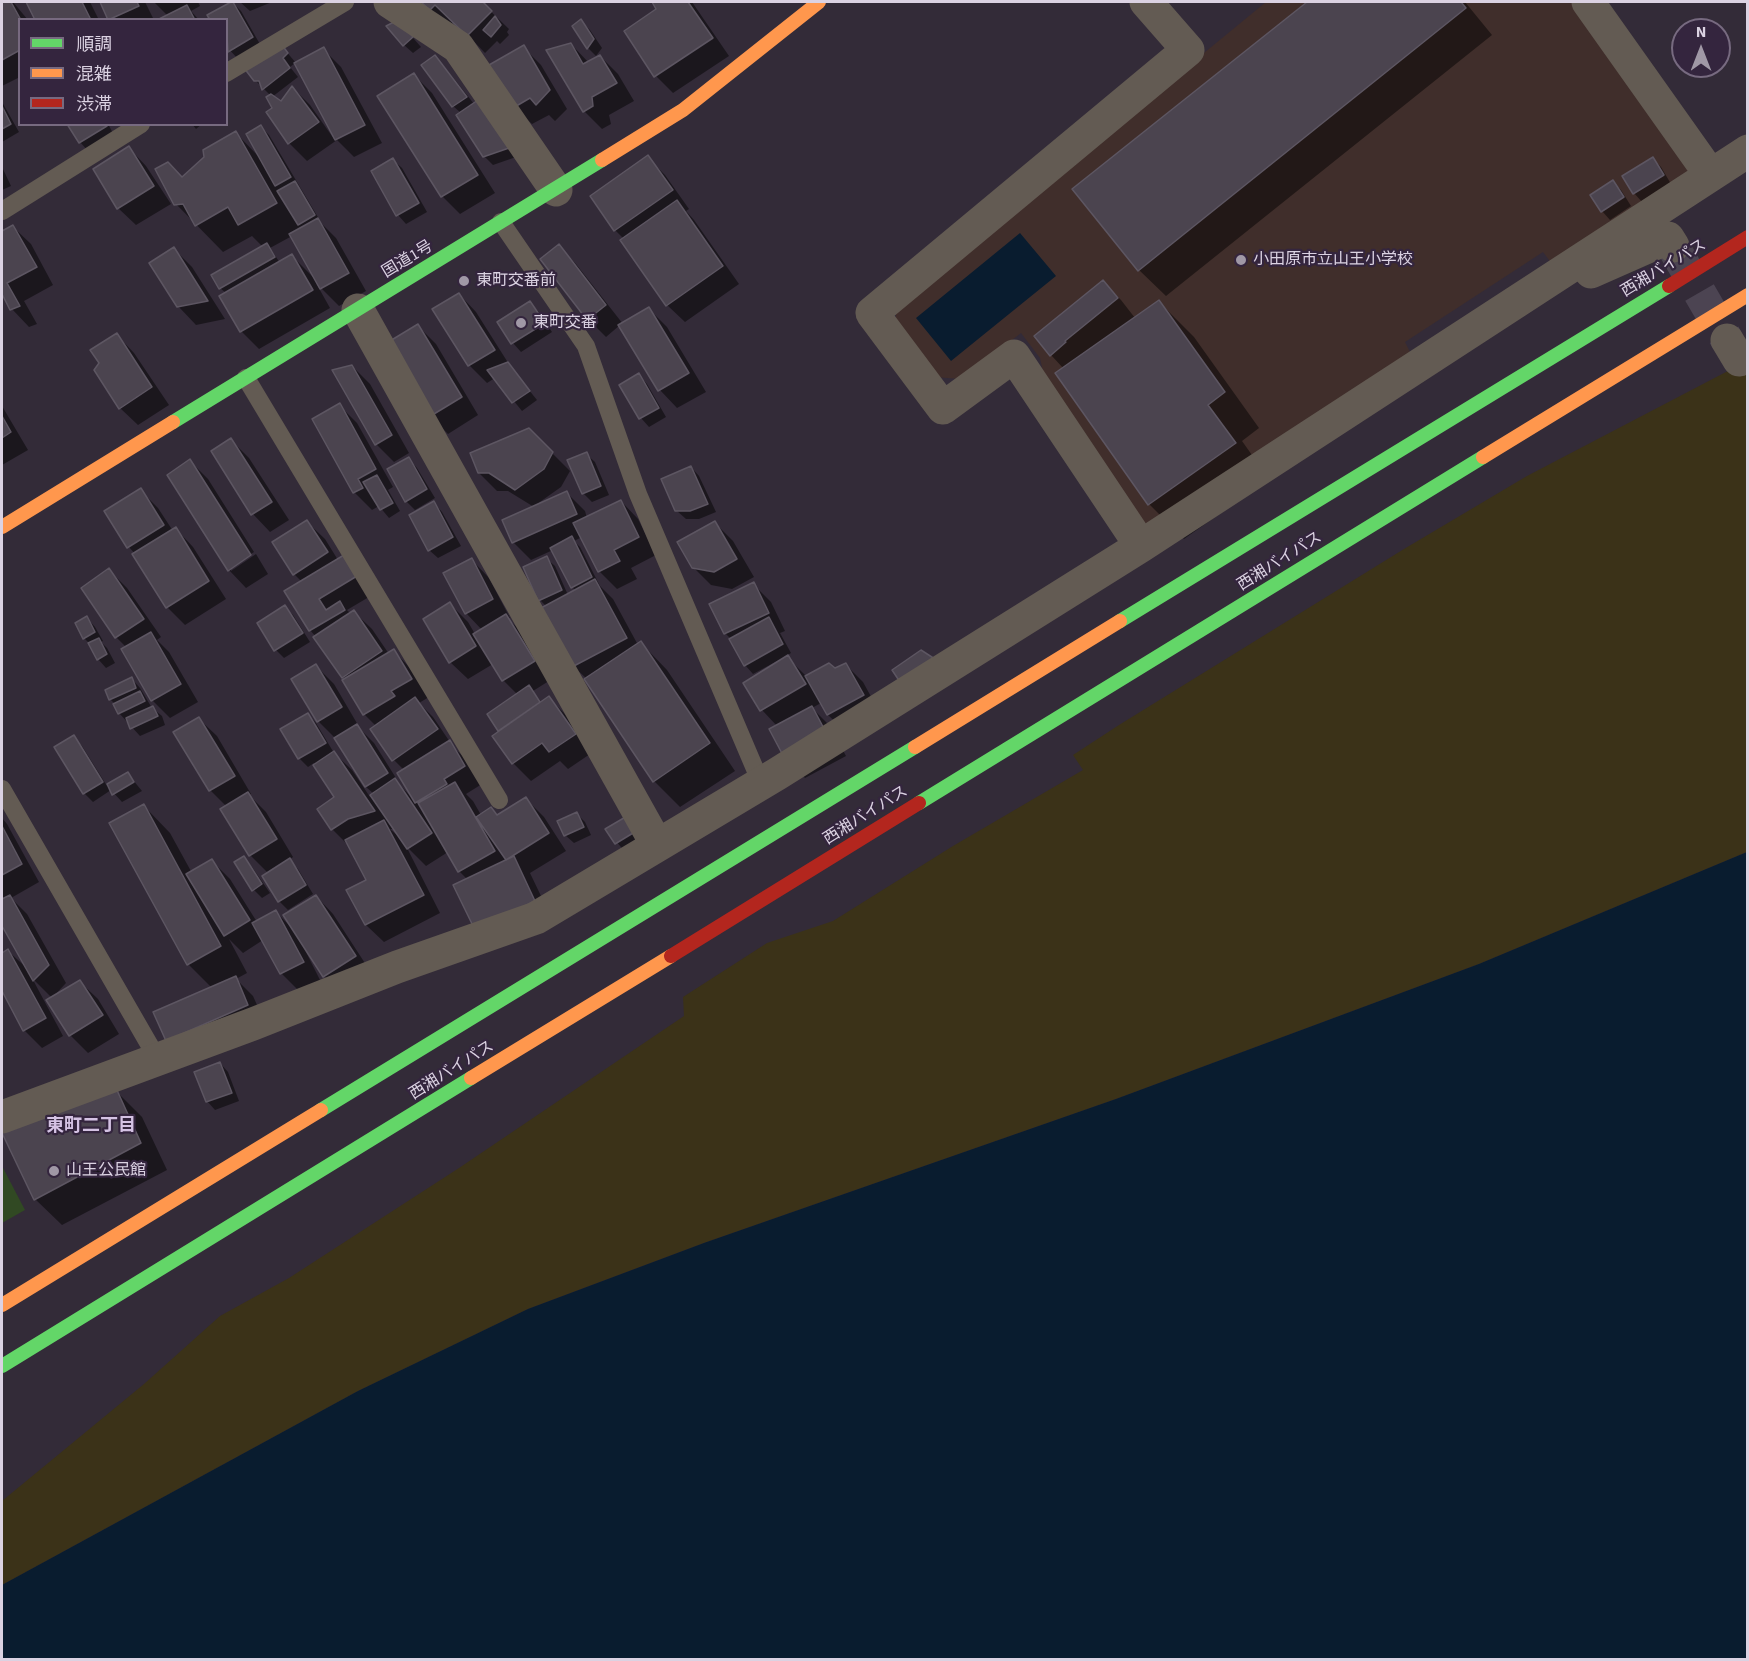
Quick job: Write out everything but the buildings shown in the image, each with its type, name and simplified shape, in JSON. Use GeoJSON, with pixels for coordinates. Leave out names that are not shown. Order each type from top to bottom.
{"type":"FeatureCollection","features":[{"type":"Feature","properties":{"kind":"highway","name":"国道1号"},"geometry":{"type":"LineString","coordinates":[[2,527],[556,190],[683,110],[819,2]]}},
{"type":"Feature","properties":{"kind":"highway","name":"西湘バイパス"},"geometry":{"type":"LineString","coordinates":[[2,1305],[1748,237]]}},
{"type":"Feature","properties":{"kind":"highway","name":"西湘バイパス"},"geometry":{"type":"LineString","coordinates":[[2,1366],[1748,295]]}},
{"type":"Feature","properties":{"kind":"street"},"geometry":{"type":"LineString","coordinates":[[390,2],[458,47],[556,190]]}},
{"type":"Feature","properties":{"kind":"street"},"geometry":{"type":"LineString","coordinates":[[1142,546],[1014,356],[943,408],[872,313],[1188,50],[1146,2]]}},
{"type":"Feature","properties":{"kind":"street"},"geometry":{"type":"LineString","coordinates":[[1588,2],[1706,184]]}},
{"type":"Feature","properties":{"kind":"street"},"geometry":{"type":"LineString","coordinates":[[2,1117],[253,1024],[397,967],[536,918],[761,783],[1142,546],[1571,266],[1706,184],[1748,151]]}},
{"type":"Feature","properties":{"kind":"street"},"geometry":{"type":"LineString","coordinates":[[1571,266],[1580,276],[1668,238],[1673,246]]}},
{"type":"Feature","properties":{"kind":"street"},"geometry":{"type":"LineString","coordinates":[[358,310],[657,845]]}},
{"type":"Feature","properties":{"kind":"lane"},"geometry":{"type":"LineString","coordinates":[[228,72],[345,2]]}},
{"type":"Feature","properties":{"kind":"lane"},"geometry":{"type":"LineString","coordinates":[[2,211],[138,126]]}},
{"type":"Feature","properties":{"kind":"lane"},"geometry":{"type":"LineString","coordinates":[[501,222],[586,346],[638,494],[761,783]]}},
{"type":"Feature","properties":{"kind":"lane"},"geometry":{"type":"LineString","coordinates":[[246,378],[499,800]]}},
{"type":"Feature","properties":{"kind":"lane"},"geometry":{"type":"LineString","coordinates":[[2,789],[157,1058]]}},
{"type":"Feature","properties":{"kind":"shaded area","name":"小田原市立山王小学校"},"geometry":{"type":"Polygon","coordinates":[[[1266,2],[1576,2],[1700,175],[1555,268],[1543,252],[1405,342],[1414,360],[1161,526],[1139,522],[1047,390],[1040,358],[1021,333],[962,379],[933,377],[895,326],[897,305],[1266,2]]]}},
{"type":"Feature","properties":{"kind":"green space"},"geometry":{"type":"Polygon","coordinates":[[[2,1166],[25,1210],[2,1223],[2,1166]]]}},
{"type":"Feature","properties":{"kind":"sand"},"geometry":{"type":"Polygon","coordinates":[[[1747,361],[1747,852],[1479,964],[1116,1099],[704,1243],[528,1309],[358,1391],[2,1585],[2,1501],[144,1384],[220,1316],[289,1278],[459,1168],[684,1016],[683,997],[767,943],[833,921],[953,846],[1083,770],[1073,755],[1404,549],[1527,476],[1747,361]]]}},
{"type":"Feature","properties":{"kind":"water"},"geometry":{"type":"Polygon","coordinates":[[[1020,233],[1056,276],[951,361],[916,318],[1020,233]]]}},
{"type":"Feature","properties":{"kind":"water"},"geometry":{"type":"Polygon","coordinates":[[[1747,852],[1747,1659],[2,1659],[2,1585],[358,1391],[528,1309],[704,1243],[1116,1099],[1479,964],[1747,852]]]}},
{"type":"Feature","properties":{"kind":"tunnel"},"geometry":{"type":"LineString","coordinates":[[1675,250],[1727,340]]}},
{"type":"Feature","properties":{"kind":"traffic: fast"},"geometry":{"type":"LineString","coordinates":[[173,422],[602,160]]}},
{"type":"Feature","properties":{"kind":"traffic: fast"},"geometry":{"type":"LineString","coordinates":[[1120,621],[1669,286]]}},
{"type":"Feature","properties":{"kind":"traffic: fast"},"geometry":{"type":"LineString","coordinates":[[919,803],[1483,457]]}},
{"type":"Feature","properties":{"kind":"traffic: fast"},"geometry":{"type":"LineString","coordinates":[[321,1110],[915,747]]}},
{"type":"Feature","properties":{"kind":"traffic: fast"},"geometry":{"type":"LineString","coordinates":[[2,1366],[471,1078]]}},
{"type":"Feature","properties":{"kind":"traffic: slow"},"geometry":{"type":"LineString","coordinates":[[602,160],[683,110],[819,2]]}},
{"type":"Feature","properties":{"kind":"traffic: slow"},"geometry":{"type":"LineString","coordinates":[[1483,457],[1748,295]]}},
{"type":"Feature","properties":{"kind":"traffic: slow"},"geometry":{"type":"LineString","coordinates":[[2,527],[173,422]]}},
{"type":"Feature","properties":{"kind":"traffic: slow"},"geometry":{"type":"LineString","coordinates":[[915,747],[1120,621]]}},
{"type":"Feature","properties":{"kind":"traffic: slow"},"geometry":{"type":"LineString","coordinates":[[471,1078],[671,956]]}},
{"type":"Feature","properties":{"kind":"traffic: slow"},"geometry":{"type":"LineString","coordinates":[[2,1305],[321,1110]]}},
{"type":"Feature","properties":{"kind":"traffic: jam"},"geometry":{"type":"LineString","coordinates":[[1669,286],[1748,237]]}},
{"type":"Feature","properties":{"kind":"traffic: jam"},"geometry":{"type":"LineString","coordinates":[[671,956],[919,803]]}},
{"type":"Feature","properties":{"kind":"place","name":"小田原市立山王小学校"},"geometry":{"type":"Point","coordinates":[1241,260]}},
{"type":"Feature","properties":{"kind":"place","name":"東町交番前"},"geometry":{"type":"Point","coordinates":[464,281]}},
{"type":"Feature","properties":{"kind":"place","name":"東町交番"},"geometry":{"type":"Point","coordinates":[521,323]}},
{"type":"Feature","properties":{"kind":"place","name":"山王公民館"},"geometry":{"type":"Point","coordinates":[54,1171]}},
{"type":"Feature","properties":{"kind":"district","name":"東町二丁目"},"geometry":{"type":"Point","coordinates":[91,1127]}}]}
